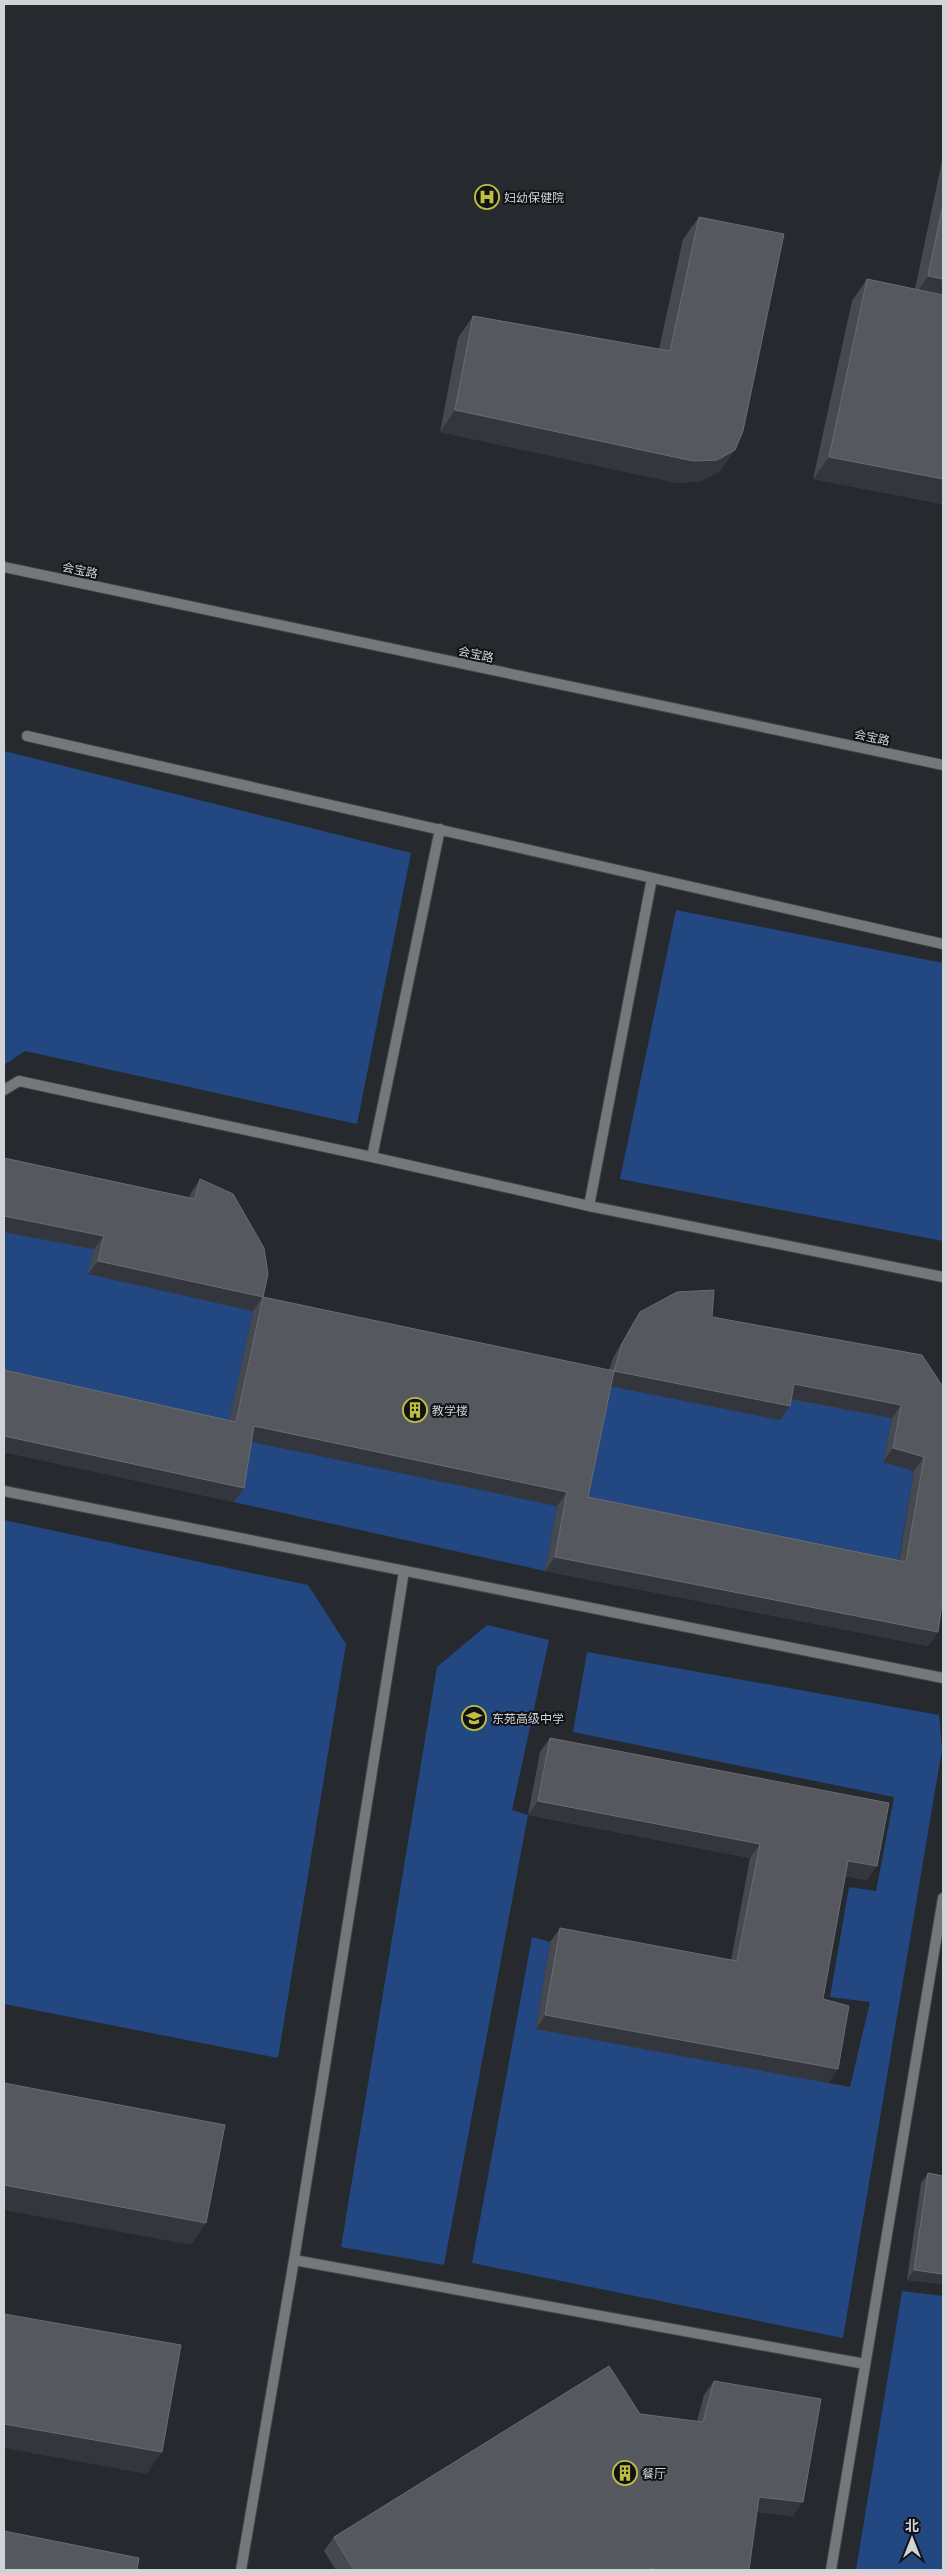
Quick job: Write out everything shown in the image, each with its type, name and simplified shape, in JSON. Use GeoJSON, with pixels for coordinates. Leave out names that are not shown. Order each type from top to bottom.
{"type":"FeatureCollection","features":[{"type":"Feature","properties":{"kind":"street","name":"会宝路"},"geometry":{"type":"LineString","coordinates":[[4,567],[943,765]]}},
{"type":"Feature","properties":{"kind":"street"},"geometry":{"type":"LineString","coordinates":[[27,736],[943,944]]}},
{"type":"Feature","properties":{"kind":"street"},"geometry":{"type":"LineString","coordinates":[[372,1157],[440,829]]}},
{"type":"Feature","properties":{"kind":"street"},"geometry":{"type":"LineString","coordinates":[[589,1206],[652,878]]}},
{"type":"Feature","properties":{"kind":"street"},"geometry":{"type":"LineString","coordinates":[[4,1090],[19,1081],[589,1206],[943,1277]]}},
{"type":"Feature","properties":{"kind":"street"},"geometry":{"type":"LineString","coordinates":[[4,1491],[943,1678]]}},
{"type":"Feature","properties":{"kind":"street"},"geometry":{"type":"LineString","coordinates":[[241,2570],[294,2260],[404,1571]]}},
{"type":"Feature","properties":{"kind":"street"},"geometry":{"type":"LineString","coordinates":[[831,2570],[943,1898]]}},
{"type":"Feature","properties":{"kind":"street"},"geometry":{"type":"LineString","coordinates":[[294,2260],[865,2364]]}},
{"type":"Feature","properties":{"kind":"shaded area"},"geometry":{"type":"Polygon","coordinates":[[[4,751],[411,853],[357,1124],[25,1051],[4,1065],[4,751]]]}},
{"type":"Feature","properties":{"kind":"shaded area"},"geometry":{"type":"Polygon","coordinates":[[[676,910],[943,963],[943,1241],[620,1179],[676,910]]]}},
{"type":"Feature","properties":{"kind":"shaded area"},"geometry":{"type":"Polygon","coordinates":[[[4,1232],[94,1249],[89,1274],[253,1311],[226,1436],[4,1386],[4,1232]]]}},
{"type":"Feature","properties":{"kind":"shaded area"},"geometry":{"type":"Polygon","coordinates":[[[605,1385],[780,1420],[784,1398],[892,1418],[883,1462],[914,1471],[896,1575],[578,1510],[605,1385]]]}},
{"type":"Feature","properties":{"kind":"shaded area"},"geometry":{"type":"Polygon","coordinates":[[[245,1440],[557,1506],[545,1571],[234,1502],[245,1440]]]}},
{"type":"Feature","properties":{"kind":"shaded area"},"geometry":{"type":"Polygon","coordinates":[[[4,1520],[308,1585],[346,1644],[278,2058],[4,2004],[4,1520]]]}},
{"type":"Feature","properties":{"kind":"shaded area"},"geometry":{"type":"Polygon","coordinates":[[[487,1625],[549,1640],[512,1810],[528,1815],[444,2265],[341,2247],[437,1667],[487,1625]]]}},
{"type":"Feature","properties":{"kind":"shaded area"},"geometry":{"type":"Polygon","coordinates":[[[587,1652],[939,1715],[942,1749],[843,2338],[472,2263],[532,1937],[550,1942],[536,2029],[850,2087],[870,2002],[830,1997],[849,1887],[876,1891],[894,1797],[573,1732],[587,1652]]]}},
{"type":"Feature","properties":{"kind":"shaded area"},"geometry":{"type":"Polygon","coordinates":[[[902,2291],[943,2296],[943,2570],[856,2570],[902,2291]]]}},
{"type":"Feature","properties":{"kind":"building"},"geometry":{"type":"Polygon","coordinates":[[[943,205],[943,279],[928,276],[943,205]]]}},
{"type":"Feature","properties":{"kind":"building"},"geometry":{"type":"Polygon","coordinates":[[[699,217],[784,234],[743,431],[735,450],[717,460],[693,461],[455,410],[473,316],[670,351],[699,217]]]}},
{"type":"Feature","properties":{"kind":"building"},"geometry":{"type":"Polygon","coordinates":[[[867,279],[943,295],[943,479],[829,457],[867,279]]]}},
{"type":"Feature","properties":{"kind":"building"},"geometry":{"type":"Polygon","coordinates":[[[4,1158],[195,1199],[200,1179],[233,1194],[264,1248],[268,1274],[263,1297],[98,1261],[104,1236],[4,1216],[4,1158]]]}},
{"type":"Feature","properties":{"kind":"building"},"geometry":{"type":"Polygon","coordinates":[[[714,1290],[712,1317],[922,1355],[943,1387],[943,1597],[938,1632],[555,1557],[567,1492],[254,1426],[244,1488],[4,1436],[4,1370],[236,1422],[263,1297],[614,1371],[622,1344],[640,1312],[677,1292],[714,1290]],[[614,1371],[588,1497],[906,1562],[924,1457],[893,1448],[901,1405],[794,1384],[790,1406],[614,1371]]]}},
{"type":"Feature","properties":{"kind":"building"},"geometry":{"type":"Polygon","coordinates":[[[550,1738],[889,1803],[877,1866],[848,1861],[823,1999],[849,2006],[838,2069],[545,2015],[560,1928],[737,1961],[760,1844],[538,1801],[550,1738]]]}},
{"type":"Feature","properties":{"kind":"building"},"geometry":{"type":"Polygon","coordinates":[[[4,2083],[225,2125],[206,2223],[4,2185],[4,2083]]]}},
{"type":"Feature","properties":{"kind":"building"},"geometry":{"type":"Polygon","coordinates":[[[928,2173],[943,2176],[943,2274],[914,2270],[928,2173]]]}},
{"type":"Feature","properties":{"kind":"building"},"geometry":{"type":"Polygon","coordinates":[[[4,2314],[181,2345],[162,2452],[4,2424],[4,2314]]]}},
{"type":"Feature","properties":{"kind":"building","name":"餐厅"},"geometry":{"type":"Polygon","coordinates":[[[609,2366],[640,2414],[703,2422],[714,2381],[821,2399],[803,2502],[759,2497],[749,2570],[661,2570],[648,2568],[645,2570],[354,2570],[334,2537],[609,2366]]]}},
{"type":"Feature","properties":{"kind":"building"},"geometry":{"type":"Polygon","coordinates":[[[4,2531],[139,2558],[137,2570],[4,2570],[4,2531]]]}},
{"type":"Feature","properties":{"kind":"place","name":"妇幼保健院"},"geometry":{"type":"Point","coordinates":[487,197]}},
{"type":"Feature","properties":{"kind":"place","name":"教学楼"},"geometry":{"type":"Point","coordinates":[415,1410]}},
{"type":"Feature","properties":{"kind":"place","name":"东苑高级中学"},"geometry":{"type":"Point","coordinates":[474,1718]}},
{"type":"Feature","properties":{"kind":"place","name":"餐厅"},"geometry":{"type":"Point","coordinates":[625,2473]}}]}
